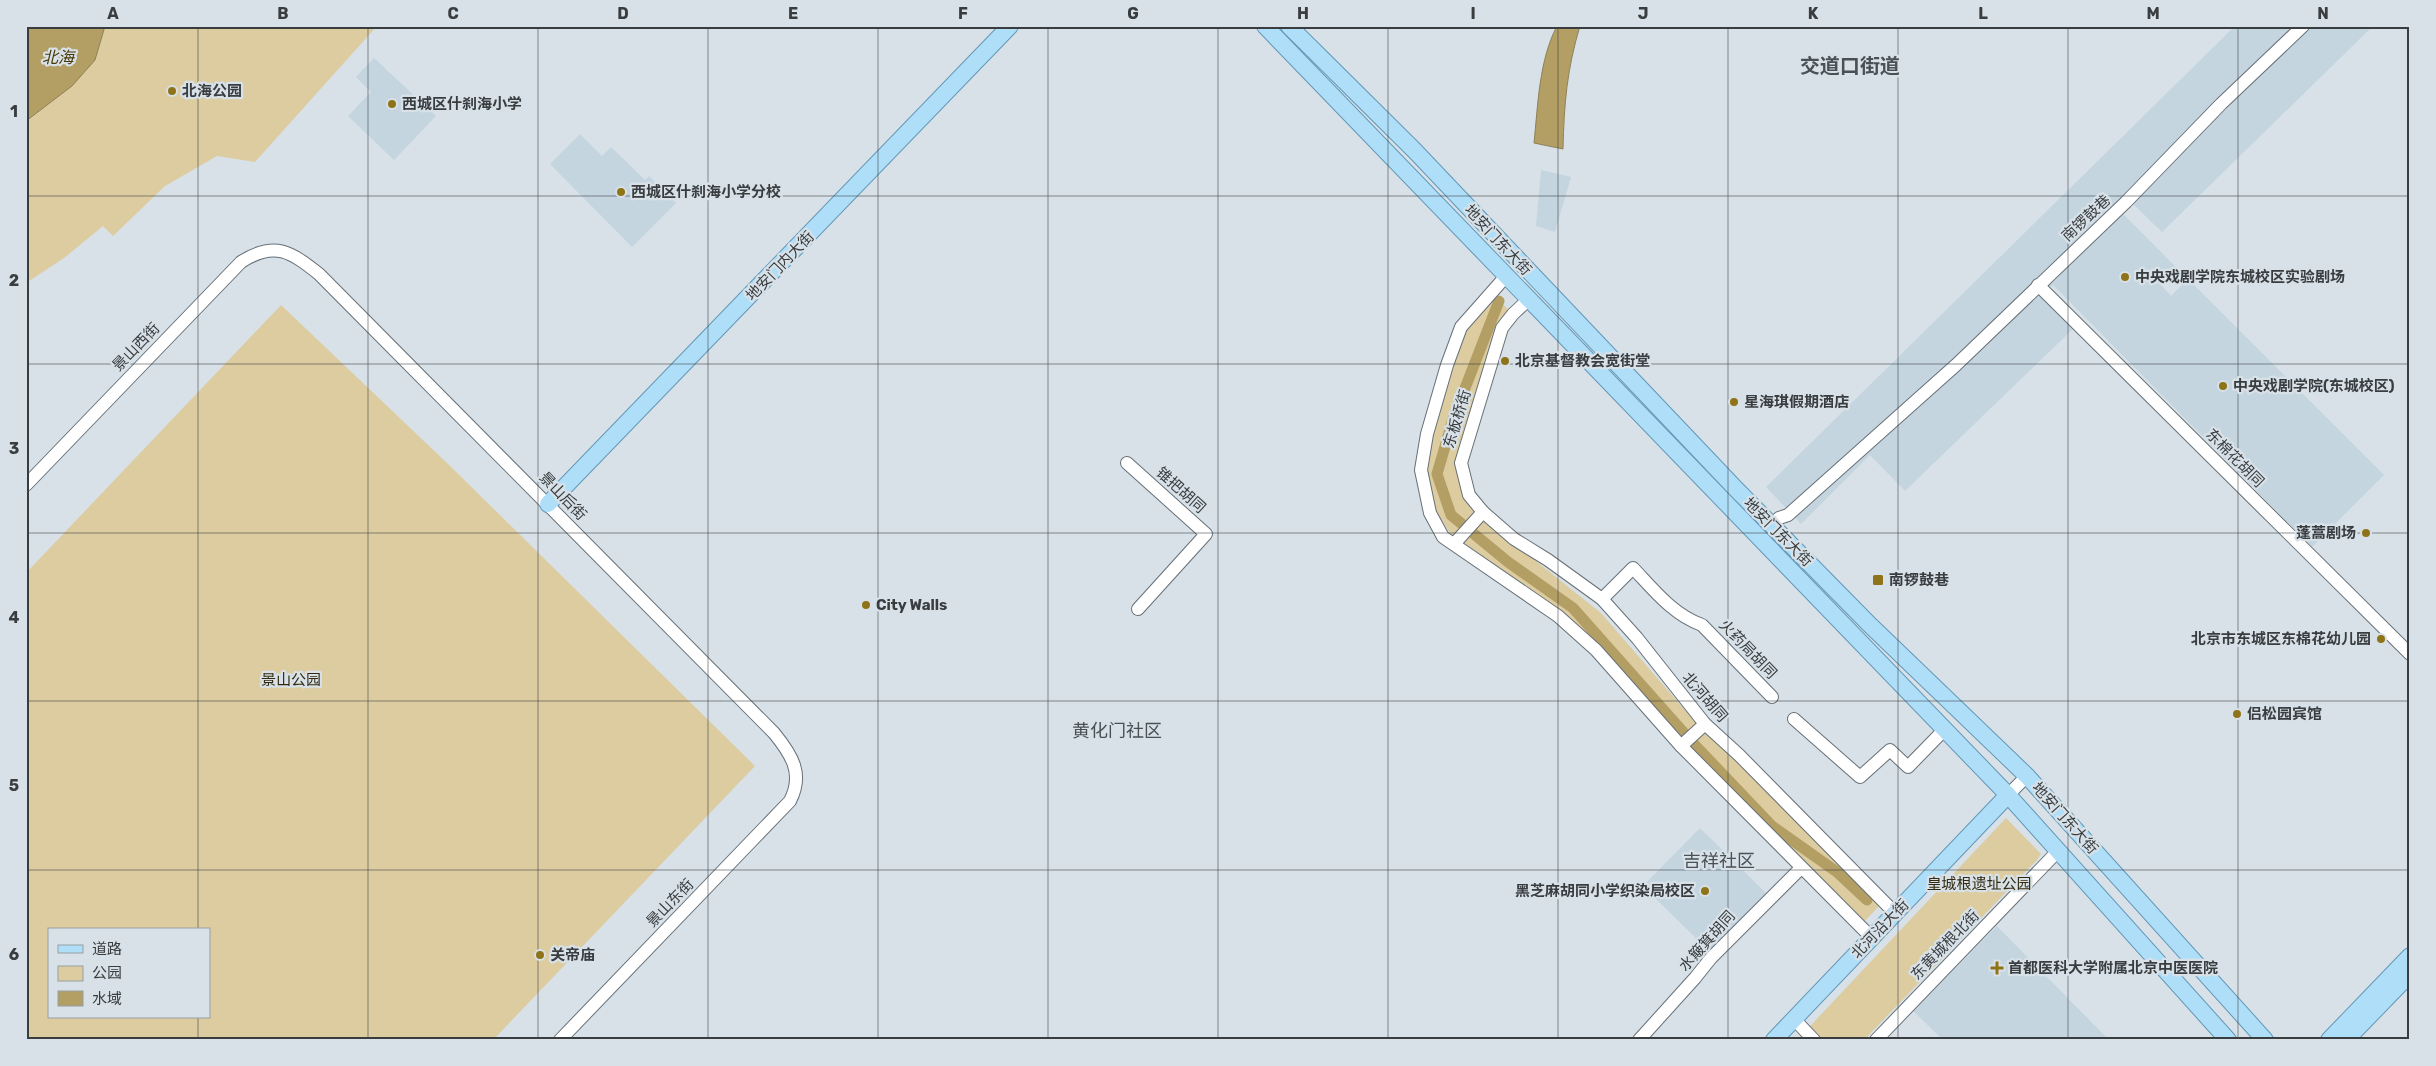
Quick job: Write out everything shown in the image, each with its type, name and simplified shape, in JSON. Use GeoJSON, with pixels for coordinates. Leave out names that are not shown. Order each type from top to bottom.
{"type":"FeatureCollection","features":[{"type":"Feature","properties":{"kind":"main road","name":"地安门内大街"},"geometry":{"type":"LineString","coordinates":[[548,504],[1010,26]]}},
{"type":"Feature","properties":{"kind":"main road","name":"地安门东大街"},"geometry":{"type":"LineString","coordinates":[[1265,26],[2008,795],[2228,1040]]}},
{"type":"Feature","properties":{"kind":"main road","name":"地安门东大街"},"geometry":{"type":"LineString","coordinates":[[1289,26],[1415,151],[1532,277],[1736,489],[1870,625],[2027,776],[2265,1040]]}},
{"type":"Feature","properties":{"kind":"main road","name":"北河沿大街"},"geometry":{"type":"LineString","coordinates":[[1774,1040],[2008,795]]}},
{"type":"Feature","properties":{"kind":"main road"},"geometry":{"type":"LineString","coordinates":[[2329,1040],[2410,956]]}},
{"type":"Feature","properties":{"kind":"main road"},"geometry":{"type":"LineString","coordinates":[[2346,1040],[2410,974]]}},
{"type":"Feature","properties":{"kind":"street","name":"南锣鼓巷"},"geometry":{"type":"LineString","coordinates":[[1772,525],[1779,518],[1788,515],[1956,365],[2126,202],[2221,104],[2303,26]]}},
{"type":"Feature","properties":{"kind":"street","name":"景山西街"},"geometry":{"type":"LineString","coordinates":[[26,485],[241,262],[266,250],[281,250]]}},
{"type":"Feature","properties":{"kind":"street","name":"景山后街"},"geometry":{"type":"LineString","coordinates":[[281,250],[294,255],[319,274],[774,733],[792,757],[796,768],[796,785]]}},
{"type":"Feature","properties":{"kind":"street"},"geometry":{"type":"LineString","coordinates":[[1507,275],[1461,327],[1447,365],[1427,434],[1420,470],[1430,514],[1443,537],[1558,616],[1596,650],[1681,746],[1872,938]]}},
{"type":"Feature","properties":{"kind":"street","name":"东棉花胡同"},"geometry":{"type":"LineString","coordinates":[[2038,285],[2410,654]]}},
{"type":"Feature","properties":{"kind":"street","name":"东板桥街"},"geometry":{"type":"LineString","coordinates":[[1483,512],[1470,495],[1461,463],[1502,328],[1513,314],[1530,299]]}},
{"type":"Feature","properties":{"kind":"street","name":"锥把胡同"},"geometry":{"type":"LineString","coordinates":[[1127,463],[1206,534],[1138,609]]}},
{"type":"Feature","properties":{"kind":"street"},"geometry":{"type":"LineString","coordinates":[[1454,544],[1483,512]]}},
{"type":"Feature","properties":{"kind":"street","name":"北河胡同"},"geometry":{"type":"LineString","coordinates":[[1483,512],[1514,539],[1548,560],[1602,599],[1637,638],[1704,724],[1746,762],[1895,913]]}},
{"type":"Feature","properties":{"kind":"street","name":"火药局胡同"},"geometry":{"type":"LineString","coordinates":[[1602,599],[1633,568],[1667,604],[1688,621],[1702,625],[1772,697]]}},
{"type":"Feature","properties":{"kind":"street"},"geometry":{"type":"LineString","coordinates":[[1794,719],[1860,777],[1890,750],[1908,766],[1944,730]]}},
{"type":"Feature","properties":{"kind":"street"},"geometry":{"type":"LineString","coordinates":[[1681,746],[1704,724]]}},
{"type":"Feature","properties":{"kind":"street","name":"北河沿大街"},"geometry":{"type":"LineString","coordinates":[[2008,795],[2027,776]]}},
{"type":"Feature","properties":{"kind":"street","name":"景山东街"},"geometry":{"type":"LineString","coordinates":[[560,1040],[781,812],[790,801],[796,785]]}},
{"type":"Feature","properties":{"kind":"street","name":"东黄城根北街"},"geometry":{"type":"LineString","coordinates":[[1876,1040],[2058,851]]}},
{"type":"Feature","properties":{"kind":"street","name":"水簸箕胡同"},"geometry":{"type":"LineString","coordinates":[[1639,1040],[1711,958],[1801,868]]}},
{"type":"Feature","properties":{"kind":"street"},"geometry":{"type":"LineString","coordinates":[[1794,1019],[1814,1040]]}},
{"type":"Feature","properties":{"kind":"shaded area"},"geometry":{"type":"Polygon","coordinates":[[[2235,26],[2373,26],[2162,232],[2133,204],[2123,214],[2178,269],[2161,285],[2171,296],[2188,279],[2384,475],[2312,547],[2053,285],[2041,297],[2073,329],[1905,491],[1870,455],[1801,524],[1766,487],[2235,26]]]}},
{"type":"Feature","properties":{"kind":"shaded area","name":"西城区什刹海小学"},"geometry":{"type":"Polygon","coordinates":[[[374,58],[436,116],[394,160],[348,116],[371,92],[356,77],[374,58]]]}},
{"type":"Feature","properties":{"kind":"shaded area","name":"西城区什刹海小学分校"},"geometry":{"type":"Polygon","coordinates":[[[580,134],[602,156],[611,147],[645,180],[649,176],[676,203],[632,247],[550,164],[580,134]]]}},
{"type":"Feature","properties":{"kind":"shaded area"},"geometry":{"type":"Polygon","coordinates":[[[1541,170],[1571,177],[1555,232],[1536,226],[1541,170]]]}},
{"type":"Feature","properties":{"kind":"shaded area","name":"黑芝麻胡同小学织染局校区"},"geometry":{"type":"Polygon","coordinates":[[[1700,828],[1768,895],[1711,953],[1643,886],[1700,828]]]}},
{"type":"Feature","properties":{"kind":"shaded area","name":"首都医科大学附属北京中医医院"},"geometry":{"type":"Polygon","coordinates":[[[1997,926],[2109,1040],[1943,1040],[1913,1011],[1997,926]]]}},
{"type":"Feature","properties":{"kind":"green space","name":"北海公园"},"geometry":{"type":"Polygon","coordinates":[[[26,26],[377,26],[255,162],[217,156],[165,186],[113,236],[103,226],[64,258],[26,283],[26,26]]]}},
{"type":"Feature","properties":{"kind":"green space"},"geometry":{"type":"Polygon","coordinates":[[[1496,298],[1511,312],[1459,473],[1491,525],[1601,613],[1684,709],[1880,905],[1862,924],[1523,585],[1450,533],[1434,509],[1422,477],[1426,449],[1465,332],[1496,298]]]}},
{"type":"Feature","properties":{"kind":"green space","name":"景山公园"},"geometry":{"type":"Polygon","coordinates":[[[281,305],[448,464],[755,766],[493,1040],[26,1040],[26,573],[281,305]]]}},
{"type":"Feature","properties":{"kind":"green space","name":"皇城根遗址公园"},"geometry":{"type":"Polygon","coordinates":[[[2006,818],[2041,854],[2037,860],[1864,1040],[1797,1040],[2006,818]]]}},
{"type":"Feature","properties":{"kind":"water","name":"北海"},"geometry":{"type":"Polygon","coordinates":[[[26,26],[105,26],[95,60],[72,86],[26,121],[26,26]]]}},
{"type":"Feature","properties":{"kind":"water"},"geometry":{"type":"Polygon","coordinates":[[[1557,26],[1580,26],[1567,87],[1563,149],[1534,143],[1543,68],[1546,53],[1557,26]]]}},
{"type":"Feature","properties":{"kind":"waterway"},"geometry":{"type":"LineString","coordinates":[[1499,301],[1453,419],[1437,474],[1451,515],[1508,562],[1573,608],[1691,741],[1772,826],[1837,872],[1867,900]]}},
{"type":"Feature","properties":{"kind":"place","name":"北海公园"},"geometry":{"type":"Point","coordinates":[172,91]}},
{"type":"Feature","properties":{"kind":"place","name":"西城区什刹海小学"},"geometry":{"type":"Point","coordinates":[392,104]}},
{"type":"Feature","properties":{"kind":"place","name":"西城区什刹海小学分校"},"geometry":{"type":"Point","coordinates":[621,192]}},
{"type":"Feature","properties":{"kind":"place","name":"中央戏剧学院东城校区实验剧场"},"geometry":{"type":"Point","coordinates":[2125,277]}},
{"type":"Feature","properties":{"kind":"place","name":"北京基督教会宽街堂"},"geometry":{"type":"Point","coordinates":[1505,361]}},
{"type":"Feature","properties":{"kind":"place","name":"中央戏剧学院(东城校区)"},"geometry":{"type":"Point","coordinates":[2223,386]}},
{"type":"Feature","properties":{"kind":"place","name":"星海琪假期酒店"},"geometry":{"type":"Point","coordinates":[1734,402]}},
{"type":"Feature","properties":{"kind":"place","name":"蓬蒿剧场"},"geometry":{"type":"Point","coordinates":[2366,533]}},
{"type":"Feature","properties":{"kind":"place","name":"南锣鼓巷"},"geometry":{"type":"Point","coordinates":[1878,580]}},
{"type":"Feature","properties":{"kind":"place","name":"City Walls"},"geometry":{"type":"Point","coordinates":[866,605]}},
{"type":"Feature","properties":{"kind":"place","name":"北京市东城区东棉花幼儿园"},"geometry":{"type":"Point","coordinates":[2381,639]}},
{"type":"Feature","properties":{"kind":"place","name":"侣松园宾馆"},"geometry":{"type":"Point","coordinates":[2237,714]}},
{"type":"Feature","properties":{"kind":"place","name":"黑芝麻胡同小学织染局校区"},"geometry":{"type":"Point","coordinates":[1705,891]}},
{"type":"Feature","properties":{"kind":"place","name":"关帝庙"},"geometry":{"type":"Point","coordinates":[540,955]}},
{"type":"Feature","properties":{"kind":"place","name":"首都医科大学附属北京中医医院"},"geometry":{"type":"Point","coordinates":[1997,968]}},
{"type":"Feature","properties":{"kind":"district","name":"交道口街道"},"geometry":{"type":"Point","coordinates":[1850,66]}},
{"type":"Feature","properties":{"kind":"district","name":"黄化门社区"},"geometry":{"type":"Point","coordinates":[1117,731]}},
{"type":"Feature","properties":{"kind":"district","name":"吉祥社区"},"geometry":{"type":"Point","coordinates":[1719,861]}}]}
